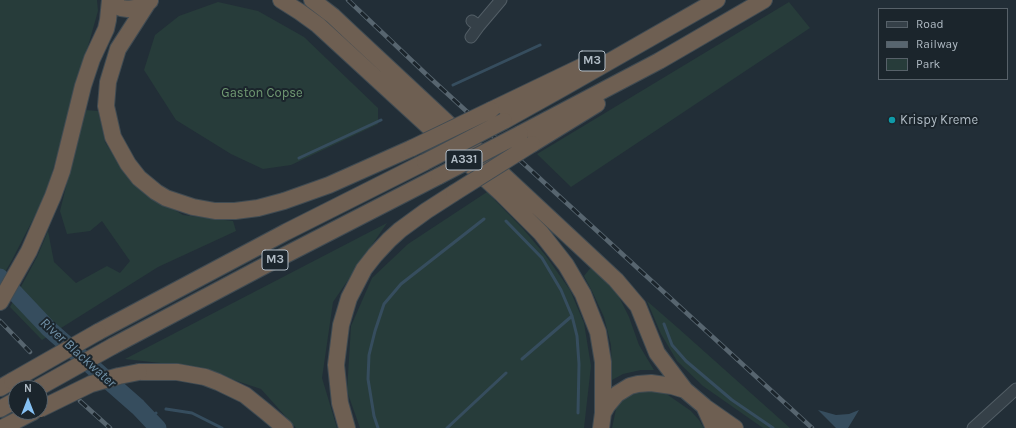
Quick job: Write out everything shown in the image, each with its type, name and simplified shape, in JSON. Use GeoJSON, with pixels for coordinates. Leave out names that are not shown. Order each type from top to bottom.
{"type":"FeatureCollection","features":[{"type":"Feature","properties":{"kind":"highway"},"geometry":{"type":"LineString","coordinates":[[110,0],[121,8],[128,9],[141,7],[149,2]]}},
{"type":"Feature","properties":{"kind":"highway"},"geometry":{"type":"LineString","coordinates":[[0,302],[29,252],[46,213],[62,170],[83,86],[92,59],[106,29],[110,0]]}},
{"type":"Feature","properties":{"kind":"highway","name":"A331"},"geometry":{"type":"LineString","coordinates":[[281,0],[318,25],[501,193],[540,233],[566,265],[589,307],[598,332],[602,362],[602,421]]}},
{"type":"Feature","properties":{"kind":"highway","name":"A331"},"geometry":{"type":"LineString","coordinates":[[312,0],[333,16],[563,229],[621,285],[638,306],[654,348],[662,361],[685,390]]}},
{"type":"Feature","properties":{"kind":"highway","name":"M3"},"geometry":{"type":"LineString","coordinates":[[6,385],[98,332],[286,232],[425,162],[504,120],[717,0]]}},
{"type":"Feature","properties":{"kind":"highway","name":"M3"},"geometry":{"type":"LineString","coordinates":[[347,428],[340,403],[336,365],[341,325],[349,298],[364,269],[389,240],[410,222],[454,193],[526,139],[764,0]]}},
{"type":"Feature","properties":{"kind":"highway","name":"M3"},"geometry":{"type":"LineString","coordinates":[[149,2],[118,49],[108,82],[106,106],[113,137],[128,164],[139,178],[156,192],[166,198],[184,205],[209,211],[235,211],[258,208],[284,201],[329,185],[412,148],[556,78],[693,14]]}},
{"type":"Feature","properties":{"kind":"highway","name":"M3"},"geometry":{"type":"LineString","coordinates":[[48,382],[270,262],[439,176],[526,139]]}},
{"type":"Feature","properties":{"kind":"highway"},"geometry":{"type":"LineString","coordinates":[[48,405],[91,384],[118,376],[140,372],[177,372],[205,377],[244,395],[284,428]]}},
{"type":"Feature","properties":{"kind":"highway"},"geometry":{"type":"LineString","coordinates":[[602,421],[607,406],[617,394],[624,389],[638,384],[659,383],[685,390],[704,406],[735,428]]}},
{"type":"Feature","properties":{"kind":"highway"},"geometry":{"type":"LineString","coordinates":[[704,406],[714,428]]}},
{"type":"Feature","properties":{"kind":"highway"},"geometry":{"type":"LineString","coordinates":[[2,428],[18,420]]}},
{"type":"Feature","properties":{"kind":"street"},"geometry":{"type":"LineString","coordinates":[[471,37],[476,23],[501,0]]}},
{"type":"Feature","properties":{"kind":"street"},"geometry":{"type":"LineString","coordinates":[[973,428],[1016,389]]}},
{"type":"Feature","properties":{"kind":"green space"},"geometry":{"type":"Polygon","coordinates":[[[0,0],[97,0],[98,11],[46,194],[0,281],[0,0]]]}},
{"type":"Feature","properties":{"kind":"green space","name":"Gaston Copse"},"geometry":{"type":"Polygon","coordinates":[[[218,2],[258,11],[304,37],[378,108],[378,124],[291,165],[263,169],[231,154],[176,120],[144,70],[155,35],[179,16],[218,2]]]}},
{"type":"Feature","properties":{"kind":"green space"},"geometry":{"type":"Polygon","coordinates":[[[789,2],[810,28],[571,187],[537,154],[789,2]]]}},
{"type":"Feature","properties":{"kind":"green space"},"geometry":{"type":"Polygon","coordinates":[[[85,110],[98,111],[105,142],[122,169],[138,187],[183,215],[233,221],[236,231],[158,267],[42,340],[10,307],[37,257],[48,231],[54,262],[76,283],[107,266],[120,273],[130,261],[102,221],[90,231],[67,234],[60,211],[85,110]]]}},
{"type":"Feature","properties":{"kind":"green space"},"geometry":{"type":"Polygon","coordinates":[[[487,192],[524,230],[546,256],[570,290],[584,323],[591,366],[584,428],[360,428],[347,391],[351,326],[372,278],[408,244],[487,192]]]}},
{"type":"Feature","properties":{"kind":"green space"},"geometry":{"type":"Polygon","coordinates":[[[387,223],[333,302],[322,378],[337,428],[296,428],[261,389],[195,367],[125,359],[387,223]]]}},
{"type":"Feature","properties":{"kind":"green space"},"geometry":{"type":"Polygon","coordinates":[[[592,266],[616,291],[629,317],[639,345],[654,370],[641,370],[623,374],[612,380],[611,345],[604,317],[584,276],[592,266]]]}},
{"type":"Feature","properties":{"kind":"green space"},"geometry":{"type":"Polygon","coordinates":[[[647,301],[790,428],[763,428],[703,386],[677,361],[661,334],[647,301]]]}},
{"type":"Feature","properties":{"kind":"green space"},"geometry":{"type":"Polygon","coordinates":[[[637,392],[662,392],[668,395],[691,411],[704,428],[612,428],[616,409],[624,398],[637,392]]]}},
{"type":"Feature","properties":{"kind":"water"},"geometry":{"type":"Polygon","coordinates":[[[818,410],[836,415],[849,414],[859,410],[848,428],[836,428],[818,410]]]}},
{"type":"Feature","properties":{"kind":"waterway"},"geometry":{"type":"LineString","coordinates":[[453,85],[540,45]]}},
{"type":"Feature","properties":{"kind":"waterway"},"geometry":{"type":"LineString","coordinates":[[299,158],[381,120]]}},
{"type":"Feature","properties":{"kind":"waterway"},"geometry":{"type":"LineString","coordinates":[[378,428],[374,416],[368,379],[369,355],[384,304],[401,284],[484,219]]}},
{"type":"Feature","properties":{"kind":"waterway"},"geometry":{"type":"LineString","coordinates":[[506,221],[542,258],[561,290],[572,316],[577,336],[579,364],[578,413]]}},
{"type":"Feature","properties":{"kind":"waterway","name":"River Blackwater"},"geometry":{"type":"LineString","coordinates":[[0,277],[48,328],[138,407],[158,428]]}},
{"type":"Feature","properties":{"kind":"waterway"},"geometry":{"type":"LineString","coordinates":[[522,359],[572,316]]}},
{"type":"Feature","properties":{"kind":"waterway"},"geometry":{"type":"LineString","coordinates":[[664,324],[672,345],[686,361],[732,400],[773,428]]}},
{"type":"Feature","properties":{"kind":"waterway"},"geometry":{"type":"LineString","coordinates":[[447,428],[506,373]]}},
{"type":"Feature","properties":{"kind":"waterway"},"geometry":{"type":"LineString","coordinates":[[166,409],[192,413],[222,428]]}},
{"type":"Feature","properties":{"kind":"waterway"},"geometry":{"type":"LineString","coordinates":[[148,418],[156,413]]}},
{"type":"Feature","properties":{"kind":"railway"},"geometry":{"type":"LineString","coordinates":[[348,0],[428,76],[812,428]]}},
{"type":"Feature","properties":{"kind":"railway"},"geometry":{"type":"LineString","coordinates":[[0,321],[30,352]]}},
{"type":"Feature","properties":{"kind":"railway"},"geometry":{"type":"LineString","coordinates":[[80,401],[110,428]]}},
{"type":"Feature","properties":{"kind":"place","name":"Krispy Kreme"},"geometry":{"type":"Point","coordinates":[892,120]}}]}
